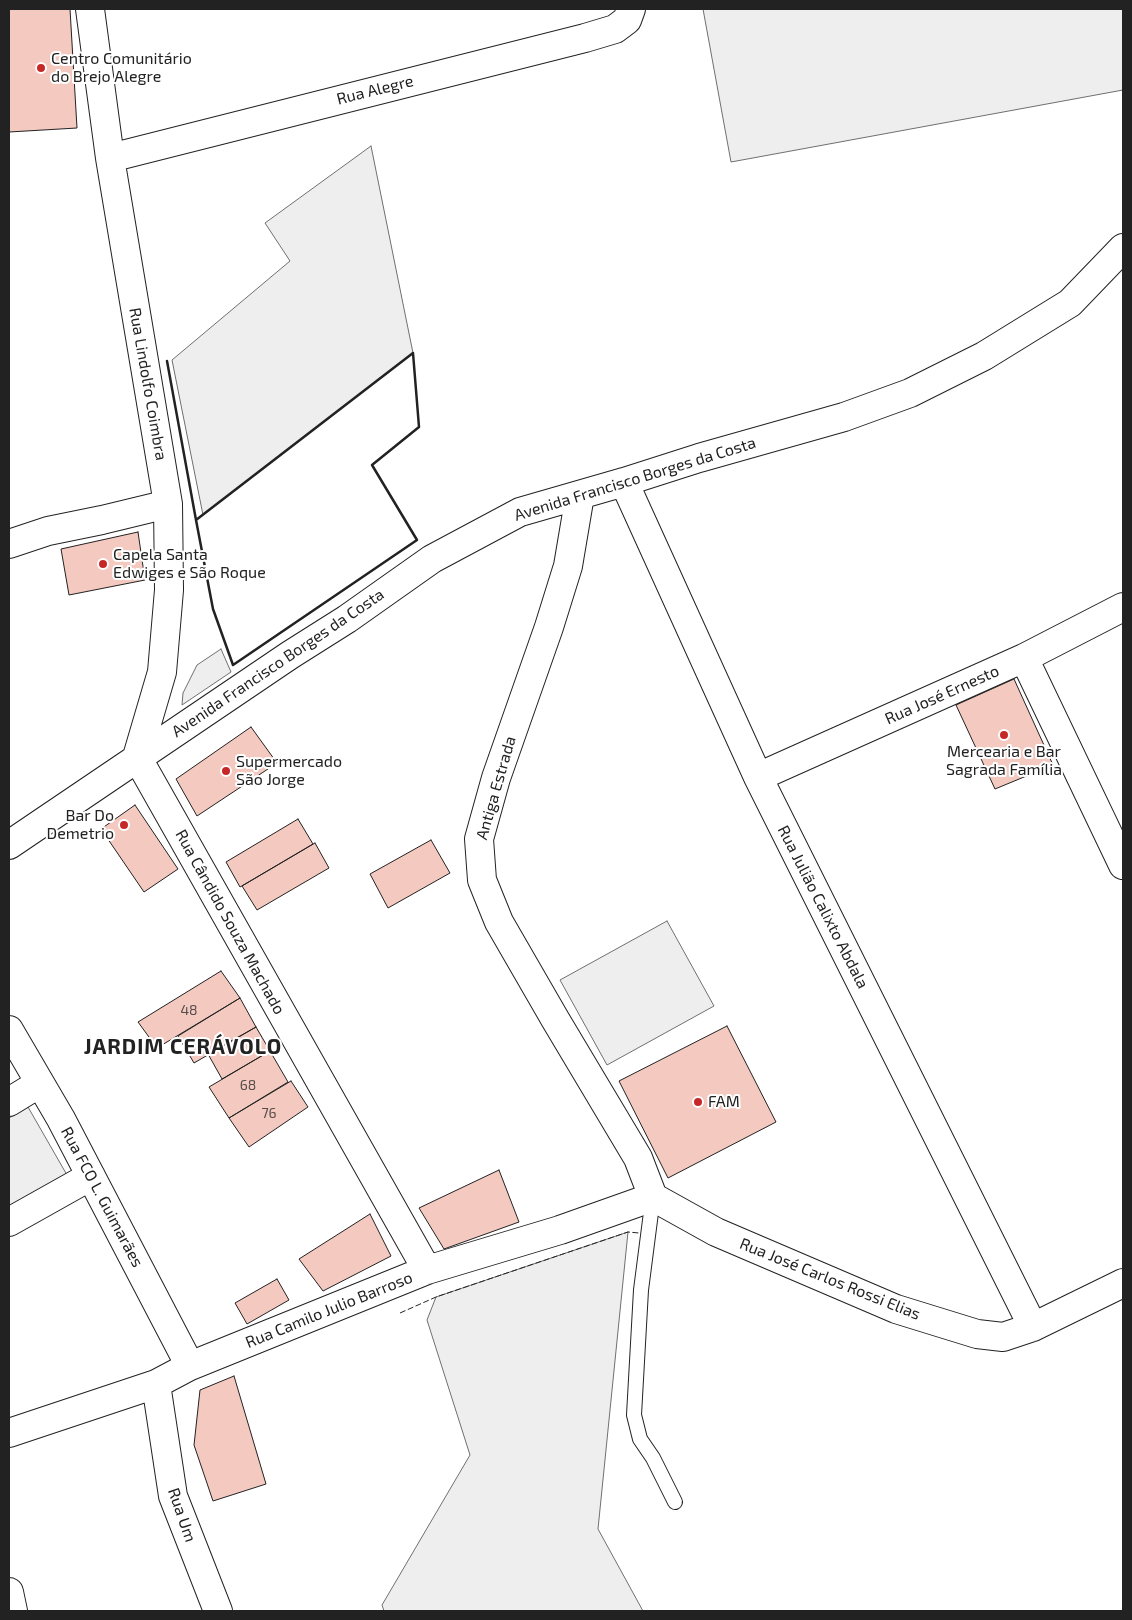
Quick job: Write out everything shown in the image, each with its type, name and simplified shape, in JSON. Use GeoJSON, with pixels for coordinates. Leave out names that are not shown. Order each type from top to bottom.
{"type":"FeatureCollection","features":[{"type":"Feature","properties":{"kind":"street","name":"Rua Lindolfo Coimbra"},"geometry":{"type":"LineString","coordinates":[[90,9],[110,158],[168,504],[169,590],[162,672],[137,757]]}},
{"type":"Feature","properties":{"kind":"street","name":"Rua Alegre"},"geometry":{"type":"LineString","coordinates":[[110,158],[585,38],[615,29],[627,20],[631,9]]}},
{"type":"Feature","properties":{"kind":"street","name":"Avenida Francisco Borges da Costa"},"geometry":{"type":"LineString","coordinates":[[9,845],[137,757],[347,619],[432,559],[520,512],[698,458],[844,417],[910,393],[984,356],[1070,303],[1123,248]]}},
{"type":"Feature","properties":{"kind":"street","name":"Rua Julião Calixto Abdala"},"geometry":{"type":"LineString","coordinates":[[624,482],[758,777],[1033,1327]]}},
{"type":"Feature","properties":{"kind":"street","name":"Antiga Estrada"},"geometry":{"type":"LineString","coordinates":[[580,495],[565,575],[496,778],[479,839],[482,880],[499,922],[638,1158],[653,1197]]}},
{"type":"Feature","properties":{"kind":"street"},"geometry":{"type":"LineString","coordinates":[[9,544],[48,531],[168,504]]}},
{"type":"Feature","properties":{"kind":"street","name":"Rua José Ernesto"},"geometry":{"type":"LineString","coordinates":[[758,777],[1024,658],[1123,607]]}},
{"type":"Feature","properties":{"kind":"street"},"geometry":{"type":"LineString","coordinates":[[1024,658],[1123,865]]}},
{"type":"Feature","properties":{"kind":"street","name":"Rua Cândido Souza Machado"},"geometry":{"type":"LineString","coordinates":[[137,757],[427,1270]]}},
{"type":"Feature","properties":{"kind":"street","name":"Rua FCO L. Guimarães"},"geometry":{"type":"LineString","coordinates":[[9,1030],[61,1119],[190,1366]]}},
{"type":"Feature","properties":{"kind":"street"},"geometry":{"type":"LineString","coordinates":[[9,1102],[40,1083]]}},
{"type":"Feature","properties":{"kind":"street"},"geometry":{"type":"LineString","coordinates":[[9,1222],[91,1176]]}},
{"type":"Feature","properties":{"kind":"street","name":"Rua Camilo Julio Barroso"},"geometry":{"type":"LineString","coordinates":[[9,1433],[156,1384],[190,1366],[427,1270],[560,1230],[653,1197]]}},
{"type":"Feature","properties":{"kind":"street","name":"Rua José Carlos Rossi Elias"},"geometry":{"type":"LineString","coordinates":[[653,1197],[716,1232],[896,1309],[977,1334],[1003,1337],[1033,1327],[1123,1283]]}},
{"type":"Feature","properties":{"kind":"street","name":"Rua Um"},"geometry":{"type":"LineString","coordinates":[[156,1384],[173,1496],[218,1611]]}},
{"type":"Feature","properties":{"kind":"street"},"geometry":{"type":"LineString","coordinates":[[9,1592],[13,1611]]}},
{"type":"Feature","properties":{"kind":"lane"},"geometry":{"type":"LineString","coordinates":[[653,1197],[641,1290],[634,1414],[640,1439],[653,1458],[675,1502]]}},
{"type":"Feature","properties":{"kind":"shaded area"},"geometry":{"type":"Polygon","coordinates":[[[703,9],[1123,9],[1123,90],[731,162],[703,9]]]}},
{"type":"Feature","properties":{"kind":"shaded area"},"geometry":{"type":"Polygon","coordinates":[[[371,146],[413,353],[203,515],[172,360],[290,261],[265,223],[371,146]]]}},
{"type":"Feature","properties":{"kind":"shaded area"},"geometry":{"type":"Polygon","coordinates":[[[221,649],[231,672],[182,705],[183,693],[197,665],[221,649]]]}},
{"type":"Feature","properties":{"kind":"shaded area"},"geometry":{"type":"Polygon","coordinates":[[[667,921],[714,1006],[607,1065],[560,980],[667,921]]]}},
{"type":"Feature","properties":{"kind":"shaded area"},"geometry":{"type":"Polygon","coordinates":[[[28,1107],[67,1175],[9,1208],[9,1118],[28,1107]]]}},
{"type":"Feature","properties":{"kind":"shaded area"},"geometry":{"type":"Polygon","coordinates":[[[628,1232],[598,1529],[643,1611],[384,1611],[382,1605],[470,1455],[427,1320],[436,1297],[628,1232]]]}},
{"type":"Feature","properties":{"kind":"building","name":"Centro Comunitário do Brejo Alegre"},"geometry":{"type":"Polygon","coordinates":[[[9,9],[70,9],[77,128],[9,132],[9,9]]]}},
{"type":"Feature","properties":{"kind":"building","name":"Capela Santa Edwiges e São Roque"},"geometry":{"type":"Polygon","coordinates":[[[138,532],[145,580],[69,595],[61,549],[138,532]]]}},
{"type":"Feature","properties":{"kind":"building","name":"Mercearia e Bar Sagrada Família"},"geometry":{"type":"Polygon","coordinates":[[[1014,679],[1053,765],[995,789],[956,705],[1014,679]]]}},
{"type":"Feature","properties":{"kind":"building","name":"Supermercado São Jorge"},"geometry":{"type":"Polygon","coordinates":[[[251,727],[277,763],[197,816],[176,779],[251,727]]]}},
{"type":"Feature","properties":{"kind":"building"},"geometry":{"type":"Polygon","coordinates":[[[135,805],[178,869],[144,892],[101,829],[135,805]]]}},
{"type":"Feature","properties":{"kind":"building"},"geometry":{"type":"Polygon","coordinates":[[[298,819],[313,844],[240,887],[226,862],[298,819]]]}},
{"type":"Feature","properties":{"kind":"building"},"geometry":{"type":"Polygon","coordinates":[[[431,840],[450,873],[388,908],[370,874],[431,840]]]}},
{"type":"Feature","properties":{"kind":"building"},"geometry":{"type":"Polygon","coordinates":[[[315,843],[329,868],[257,910],[242,886],[315,843]]]}},
{"type":"Feature","properties":{"kind":"building"},"geometry":{"type":"Polygon","coordinates":[[[221,971],[240,998],[157,1048],[138,1022],[221,971]]]}},
{"type":"Feature","properties":{"kind":"building"},"geometry":{"type":"Polygon","coordinates":[[[240,998],[256,1027],[194,1063],[178,1036],[240,998]]]}},
{"type":"Feature","properties":{"kind":"building","name":"FAM"},"geometry":{"type":"Polygon","coordinates":[[[727,1026],[776,1122],[668,1178],[619,1081],[727,1026]]]}},
{"type":"Feature","properties":{"kind":"building"},"geometry":{"type":"Polygon","coordinates":[[[256,1027],[270,1051],[222,1079],[208,1054],[256,1027]]]}},
{"type":"Feature","properties":{"kind":"building"},"geometry":{"type":"Polygon","coordinates":[[[270,1051],[288,1082],[229,1118],[209,1087],[270,1051]]]}},
{"type":"Feature","properties":{"kind":"building"},"geometry":{"type":"Polygon","coordinates":[[[291,1081],[308,1107],[249,1147],[229,1118],[291,1081]]]}},
{"type":"Feature","properties":{"kind":"building"},"geometry":{"type":"Polygon","coordinates":[[[499,1170],[519,1222],[444,1249],[419,1208],[499,1170]]]}},
{"type":"Feature","properties":{"kind":"building"},"geometry":{"type":"Polygon","coordinates":[[[370,1214],[391,1256],[323,1291],[299,1259],[370,1214]]]}},
{"type":"Feature","properties":{"kind":"building"},"geometry":{"type":"Polygon","coordinates":[[[277,1279],[289,1300],[247,1324],[235,1303],[277,1279]]]}},
{"type":"Feature","properties":{"kind":"building"},"geometry":{"type":"Polygon","coordinates":[[[234,1376],[266,1484],[213,1501],[194,1445],[200,1390],[234,1376]]]}},
{"type":"Feature","properties":{"kind":"fence"},"geometry":{"type":"LineString","coordinates":[[400,1313],[436,1297],[628,1232],[639,1233]]}},
{"type":"Feature","properties":{"kind":"wall"},"geometry":{"type":"LineString","coordinates":[[413,353],[419,427],[372,465],[417,540],[233,665],[213,609],[196,520],[413,353]]}},
{"type":"Feature","properties":{"kind":"wall"},"geometry":{"type":"LineString","coordinates":[[167,361],[196,520]]}},
{"type":"Feature","properties":{"kind":"place","name":"Centro Comunitário do Brejo Alegre"},"geometry":{"type":"Point","coordinates":[41,68]}},
{"type":"Feature","properties":{"kind":"place","name":"Capela Santa Edwiges e São Roque"},"geometry":{"type":"Point","coordinates":[103,564]}},
{"type":"Feature","properties":{"kind":"place","name":"Mercearia e Bar Sagrada Família"},"geometry":{"type":"Point","coordinates":[1004,735]}},
{"type":"Feature","properties":{"kind":"place","name":"Supermercado São Jorge"},"geometry":{"type":"Point","coordinates":[226,771]}},
{"type":"Feature","properties":{"kind":"place","name":"Bar Do Demetrio"},"geometry":{"type":"Point","coordinates":[124,825]}},
{"type":"Feature","properties":{"kind":"place","name":"FAM"},"geometry":{"type":"Point","coordinates":[698,1102]}},
{"type":"Feature","properties":{"kind":"district","name":"JARDIM CERÁVOLO"},"geometry":{"type":"Point","coordinates":[183,1047]}}]}
